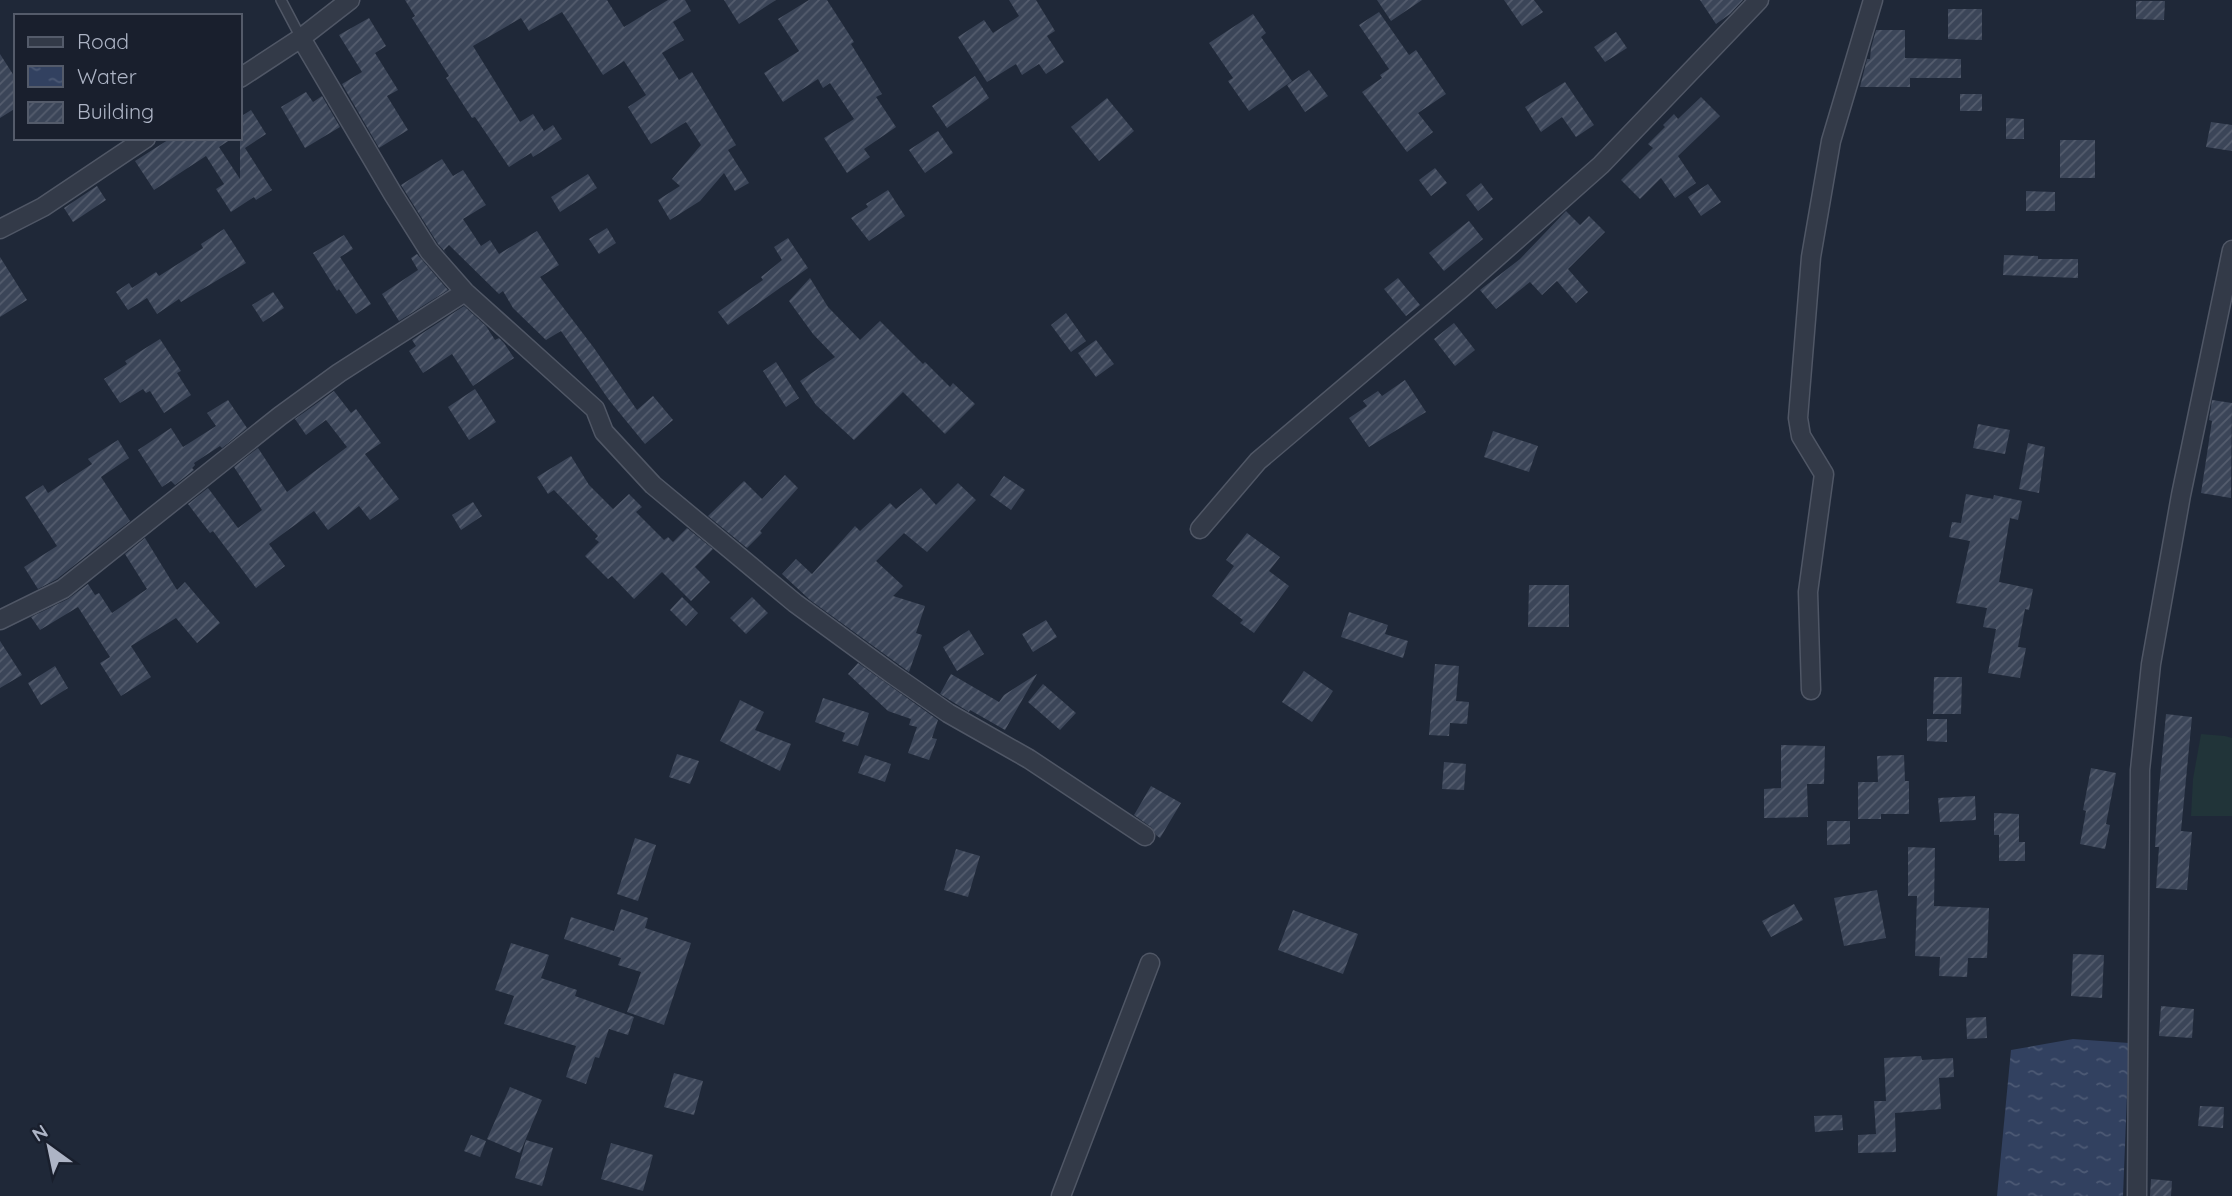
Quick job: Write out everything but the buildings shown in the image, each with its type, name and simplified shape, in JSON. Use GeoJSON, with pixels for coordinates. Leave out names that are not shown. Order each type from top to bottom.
{"type":"FeatureCollection","features":[{"type":"Feature","properties":{"kind":"street"},"geometry":{"type":"LineString","coordinates":[[242,77],[301,38],[350,0]]}},
{"type":"Feature","properties":{"kind":"street"},"geometry":{"type":"LineString","coordinates":[[1200,529],[1258,461],[1461,289],[1601,165],[1759,0]]}},
{"type":"Feature","properties":{"kind":"street"},"geometry":{"type":"LineString","coordinates":[[1811,690],[1808,592],[1824,474],[1801,436],[1798,418],[1810,270],[1831,142],[1872,0]]}},
{"type":"Feature","properties":{"kind":"street"},"geometry":{"type":"LineString","coordinates":[[301,38],[429,251],[465,292],[595,408],[604,432],[653,485],[795,603],[936,705],[1029,759],[1145,836]]}},
{"type":"Feature","properties":{"kind":"street"},"geometry":{"type":"LineString","coordinates":[[0,228],[43,206],[143,140]]}},
{"type":"Feature","properties":{"kind":"street"},"geometry":{"type":"LineString","coordinates":[[2137,1196],[2140,770],[2156,638],[2232,250]]}},
{"type":"Feature","properties":{"kind":"street"},"geometry":{"type":"LineString","coordinates":[[0,620],[63,589],[280,416],[339,373],[465,292]]}},
{"type":"Feature","properties":{"kind":"street"},"geometry":{"type":"LineString","coordinates":[[1061,1196],[1150,963]]}},
{"type":"Feature","properties":{"kind":"lane"},"geometry":{"type":"LineString","coordinates":[[281,0],[301,38]]}},
{"type":"Feature","properties":{"kind":"green space"},"geometry":{"type":"Polygon","coordinates":[[[2201,734],[2232,738],[2232,816],[2191,816],[2193,779],[2201,734]]]}},
{"type":"Feature","properties":{"kind":"water"},"geometry":{"type":"Polygon","coordinates":[[[2073,1039],[2129,1043],[2123,1196],[1997,1196],[2011,1050],[2073,1039]]]}}]}
